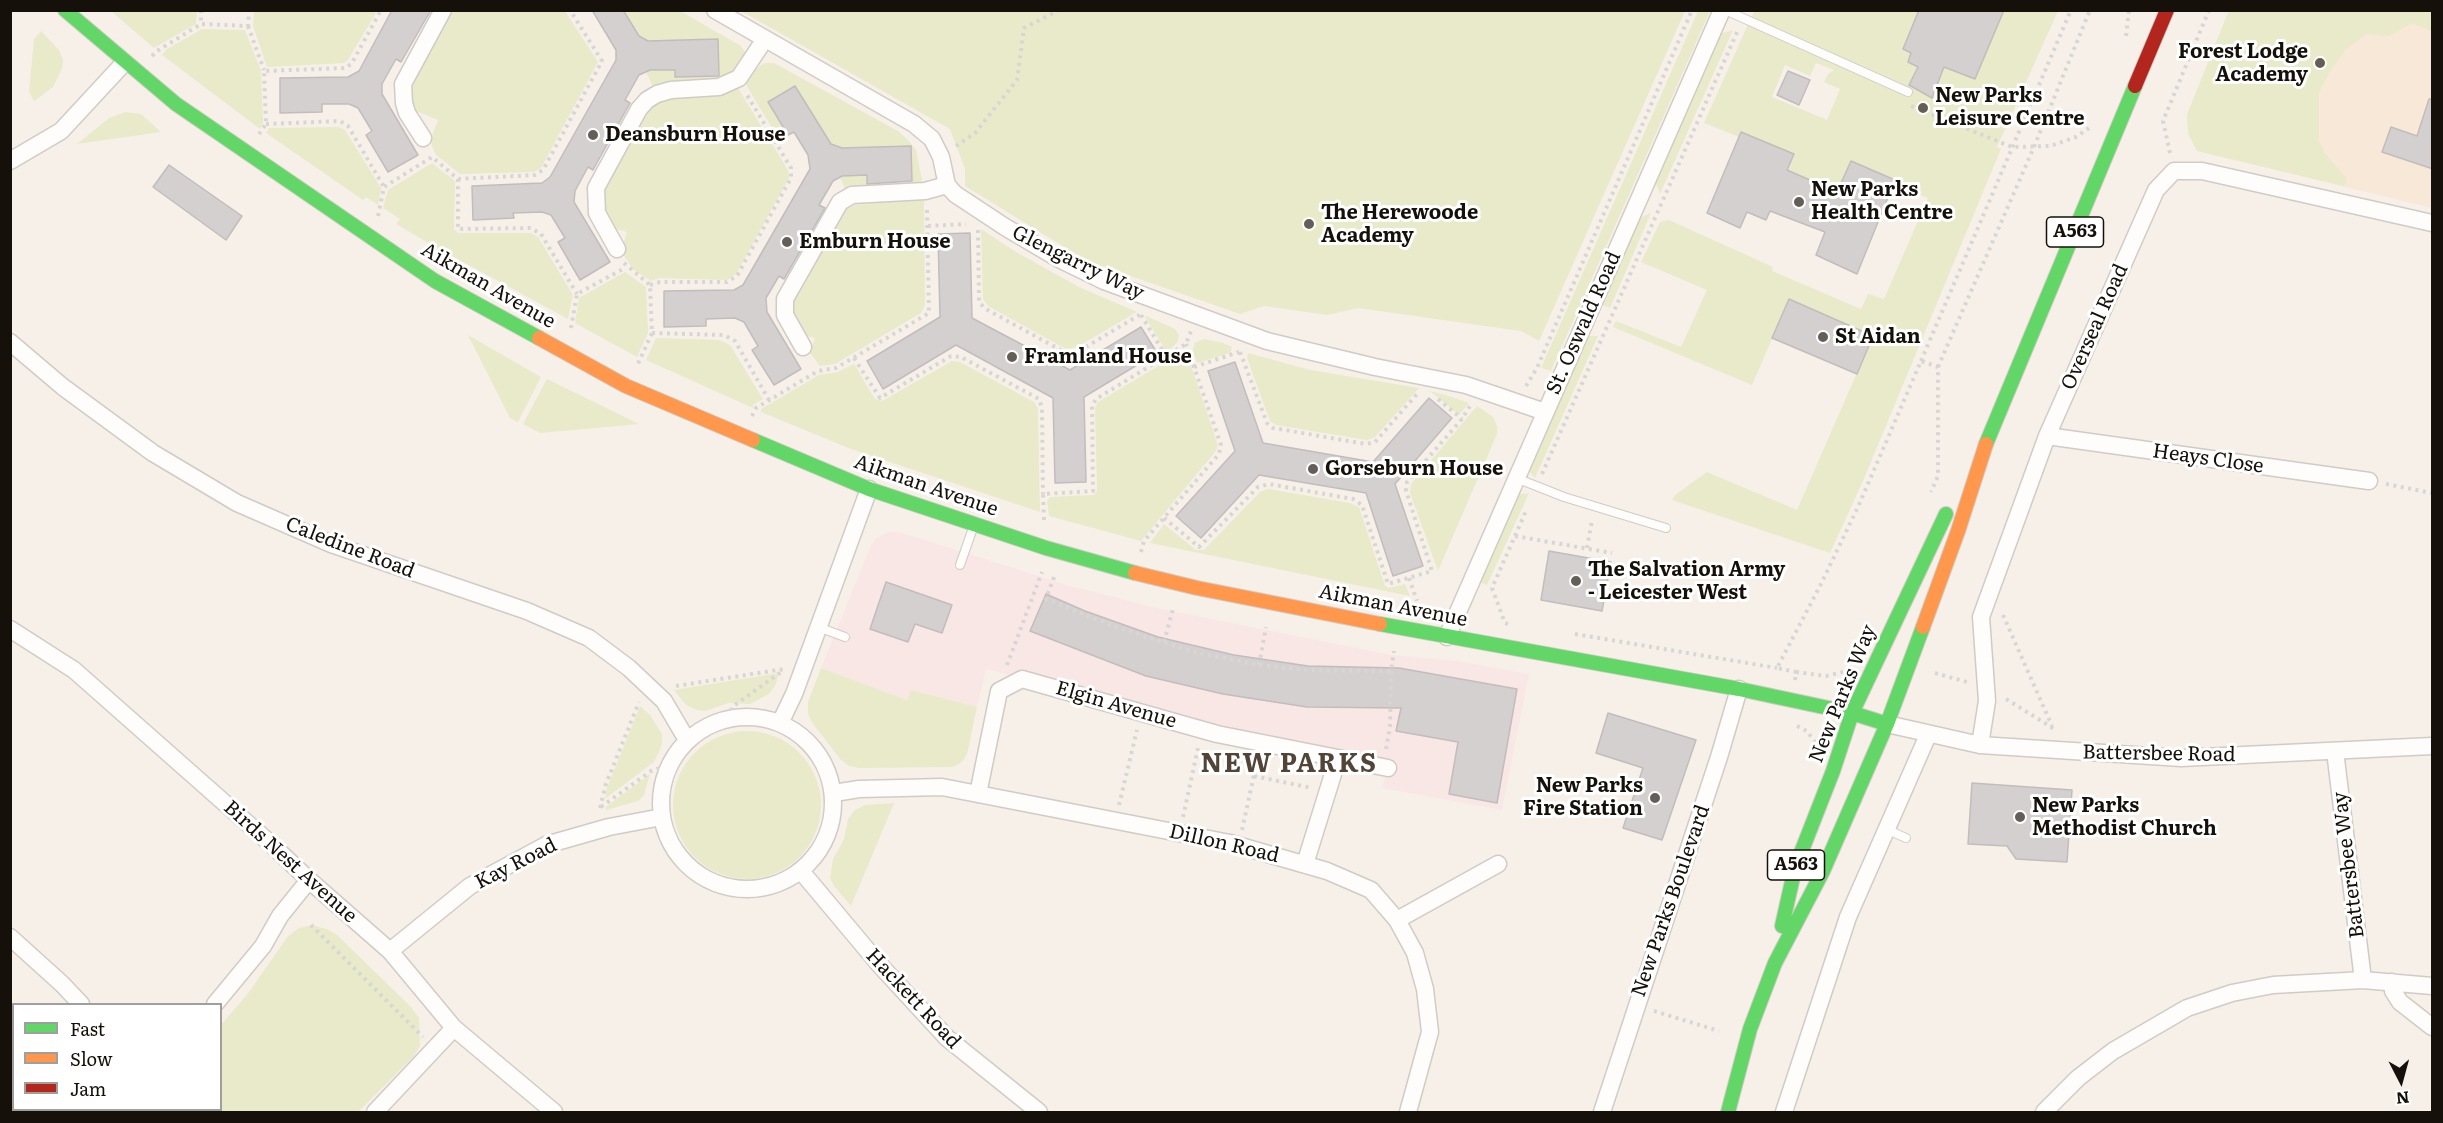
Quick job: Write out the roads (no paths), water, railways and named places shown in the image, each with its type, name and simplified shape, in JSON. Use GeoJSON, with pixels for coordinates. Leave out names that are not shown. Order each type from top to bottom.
{"type":"FeatureCollection","features":[{"type":"Feature","properties":{"kind":"main road","name":"Aikman Avenue"},"geometry":{"type":"LineString","coordinates":[[65,10],[176,105],[435,281],[626,386],[869,489],[1134,573],[1197,588],[1447,637],[1738,689],[1852,713],[1887,724]]}},
{"type":"Feature","properties":{"kind":"main road","name":"New Parks Way"},"geometry":{"type":"LineString","coordinates":[[1774,963],[1823,871],[1887,724],[1958,531],[1982,454],[2167,10]]}},
{"type":"Feature","properties":{"kind":"main road","name":"New Parks Way"},"geometry":{"type":"LineString","coordinates":[[1728,1113],[1750,1029],[1774,963],[1795,868],[1833,771],[1852,713],[1939,525],[1982,454]]}},
{"type":"Feature","properties":{"kind":"street"},"geometry":{"type":"LineString","coordinates":[[423,138],[407,112],[403,84],[443,10]]}},
{"type":"Feature","properties":{"kind":"street"},"geometry":{"type":"LineString","coordinates":[[715,10],[914,124],[932,139],[941,157],[947,185],[925,191],[852,195],[840,202],[785,299],[784,315],[802,347]]}},
{"type":"Feature","properties":{"kind":"street","name":"St. Oswald Road"},"geometry":{"type":"LineString","coordinates":[[1447,637],[1724,10]]}},
{"type":"Feature","properties":{"kind":"street"},"geometry":{"type":"LineString","coordinates":[[617,249],[597,213],[596,188],[639,109],[657,93],[718,87],[737,79],[746,70],[765,39]]}},
{"type":"Feature","properties":{"kind":"street"},"geometry":{"type":"LineString","coordinates":[[10,160],[61,131],[130,67]]}},
{"type":"Feature","properties":{"kind":"street","name":"Overseal Road"},"geometry":{"type":"LineString","coordinates":[[1980,745],[1987,701],[1981,617],[2047,436],[2156,190],[2174,171],[2202,171],[2433,223]]}},
{"type":"Feature","properties":{"kind":"street","name":"Glengarry Way"},"geometry":{"type":"LineString","coordinates":[[947,185],[955,194],[1059,259],[1104,281],[1197,317],[1266,341],[1375,367],[1466,385],[1545,412]]}},
{"type":"Feature","properties":{"kind":"street","name":"Caledine Road"},"geometry":{"type":"LineString","coordinates":[[10,342],[63,387],[153,453],[237,502],[331,544],[537,616],[589,638],[629,668],[664,701],[687,740]]}},
{"type":"Feature","properties":{"kind":"street","name":"Heays Close"},"geometry":{"type":"LineString","coordinates":[[2047,436],[2369,481]]}},
{"type":"Feature","properties":{"kind":"street"},"geometry":{"type":"LineString","coordinates":[[780,723],[805,663],[869,489]]}},
{"type":"Feature","properties":{"kind":"street","name":"Birds Nest Avenue"},"geometry":{"type":"LineString","coordinates":[[10,629],[74,670],[272,843],[309,880],[390,951],[454,1028],[554,1113]]}},
{"type":"Feature","properties":{"kind":"street","name":"Elgin Avenue"},"geometry":{"type":"LineString","coordinates":[[978,794],[999,691],[1022,679],[1202,729],[1386,767]]}},
{"type":"Feature","properties":{"kind":"street","name":"New Parks Boulevard"},"geometry":{"type":"LineString","coordinates":[[1602,1113],[1719,757],[1738,689]]}},
{"type":"Feature","properties":{"kind":"street"},"geometry":{"type":"LineString","coordinates":[[761,717],[780,723],[800,734],[816,750],[828,770],[834,793],[833,815],[827,837],[816,856],[801,871],[783,881],[765,888],[745,889],[716,883],[690,868],[676,853],[667,836],[662,817],[663,783],[669,765],[687,740],[703,728],[730,718],[761,717]]}},
{"type":"Feature","properties":{"kind":"street","name":"Battersbee Road"},"geometry":{"type":"LineString","coordinates":[[1887,724],[1980,745],[2181,758],[2433,746]]}},
{"type":"Feature","properties":{"kind":"street"},"geometry":{"type":"LineString","coordinates":[[1784,1113],[1848,917],[1928,735]]}},
{"type":"Feature","properties":{"kind":"street","name":"Battersbee Way"},"geometry":{"type":"LineString","coordinates":[[2335,751],[2362,980]]}},
{"type":"Feature","properties":{"kind":"street"},"geometry":{"type":"LineString","coordinates":[[1305,864],[1338,758]]}},
{"type":"Feature","properties":{"kind":"street","name":"Dillon Road"},"geometry":{"type":"LineString","coordinates":[[834,793],[859,789],[942,787],[1239,845],[1327,871],[1371,890],[1397,920],[1415,953],[1425,989],[1430,1032],[1408,1113]]}},
{"type":"Feature","properties":{"kind":"street","name":"Kay Road"},"geometry":{"type":"LineString","coordinates":[[390,951],[470,886],[546,845],[662,817]]}},
{"type":"Feature","properties":{"kind":"street"},"geometry":{"type":"LineString","coordinates":[[1397,920],[1498,864]]}},
{"type":"Feature","properties":{"kind":"street","name":"Hackett Road"},"geometry":{"type":"LineString","coordinates":[[801,871],[878,963],[947,1038],[1039,1113]]}},
{"type":"Feature","properties":{"kind":"street"},"geometry":{"type":"LineString","coordinates":[[217,1003],[263,946],[280,916],[309,880]]}},
{"type":"Feature","properties":{"kind":"street"},"geometry":{"type":"LineString","coordinates":[[10,937],[62,984],[79,1003]]}},
{"type":"Feature","properties":{"kind":"street"},"geometry":{"type":"LineString","coordinates":[[2044,1113],[2078,1078],[2113,1051],[2187,1008],[2232,993],[2273,986],[2362,980],[2433,986]]}},
{"type":"Feature","properties":{"kind":"street"},"geometry":{"type":"LineString","coordinates":[[2392,982],[2393,991],[2400,1002],[2433,1027]]}},
{"type":"Feature","properties":{"kind":"street"},"geometry":{"type":"LineString","coordinates":[[375,1113],[454,1028]]}},
{"type":"Feature","properties":{"kind":"lane"},"geometry":{"type":"LineString","coordinates":[[1724,10],[1908,92]]}},
{"type":"Feature","properties":{"kind":"lane"},"geometry":{"type":"LineString","coordinates":[[1516,477],[1595,507],[1666,528]]}},
{"type":"Feature","properties":{"kind":"lane"},"geometry":{"type":"LineString","coordinates":[[960,565],[974,524]]}},
{"type":"Feature","properties":{"kind":"lane"},"geometry":{"type":"LineString","coordinates":[[818,627],[845,637]]}},
{"type":"Feature","properties":{"kind":"lane"},"geometry":{"type":"LineString","coordinates":[[1888,830],[1906,838]]}},
{"type":"Feature","properties":{"kind":"place","name":"Forest Lodge Academy"},"geometry":{"type":"Point","coordinates":[2320,63]}},
{"type":"Feature","properties":{"kind":"place","name":"New Parks Leisure Centre"},"geometry":{"type":"Point","coordinates":[1923,108]}},
{"type":"Feature","properties":{"kind":"place","name":"Deansburn House"},"geometry":{"type":"Point","coordinates":[593,135]}},
{"type":"Feature","properties":{"kind":"place","name":"New Parks Health Centre"},"geometry":{"type":"Point","coordinates":[1799,202]}},
{"type":"Feature","properties":{"kind":"place","name":"The Herewoode Academy"},"geometry":{"type":"Point","coordinates":[1309,224]}},
{"type":"Feature","properties":{"kind":"place","name":"Emburn House"},"geometry":{"type":"Point","coordinates":[787,242]}},
{"type":"Feature","properties":{"kind":"place","name":"St Aidan"},"geometry":{"type":"Point","coordinates":[1823,337]}},
{"type":"Feature","properties":{"kind":"place","name":"Framland House"},"geometry":{"type":"Point","coordinates":[1012,357]}},
{"type":"Feature","properties":{"kind":"place","name":"Gorseburn House"},"geometry":{"type":"Point","coordinates":[1313,469]}},
{"type":"Feature","properties":{"kind":"place","name":"The Salvation Army - Leicester West"},"geometry":{"type":"Point","coordinates":[1576,581]}},
{"type":"Feature","properties":{"kind":"place","name":"New Parks Fire Station"},"geometry":{"type":"Point","coordinates":[1655,798]}},
{"type":"Feature","properties":{"kind":"place","name":"New Parks Methodist Church"},"geometry":{"type":"Point","coordinates":[2020,817]}},
{"type":"Feature","properties":{"kind":"district","name":"NEW PARKS"},"geometry":{"type":"Point","coordinates":[1289,764]}}]}
